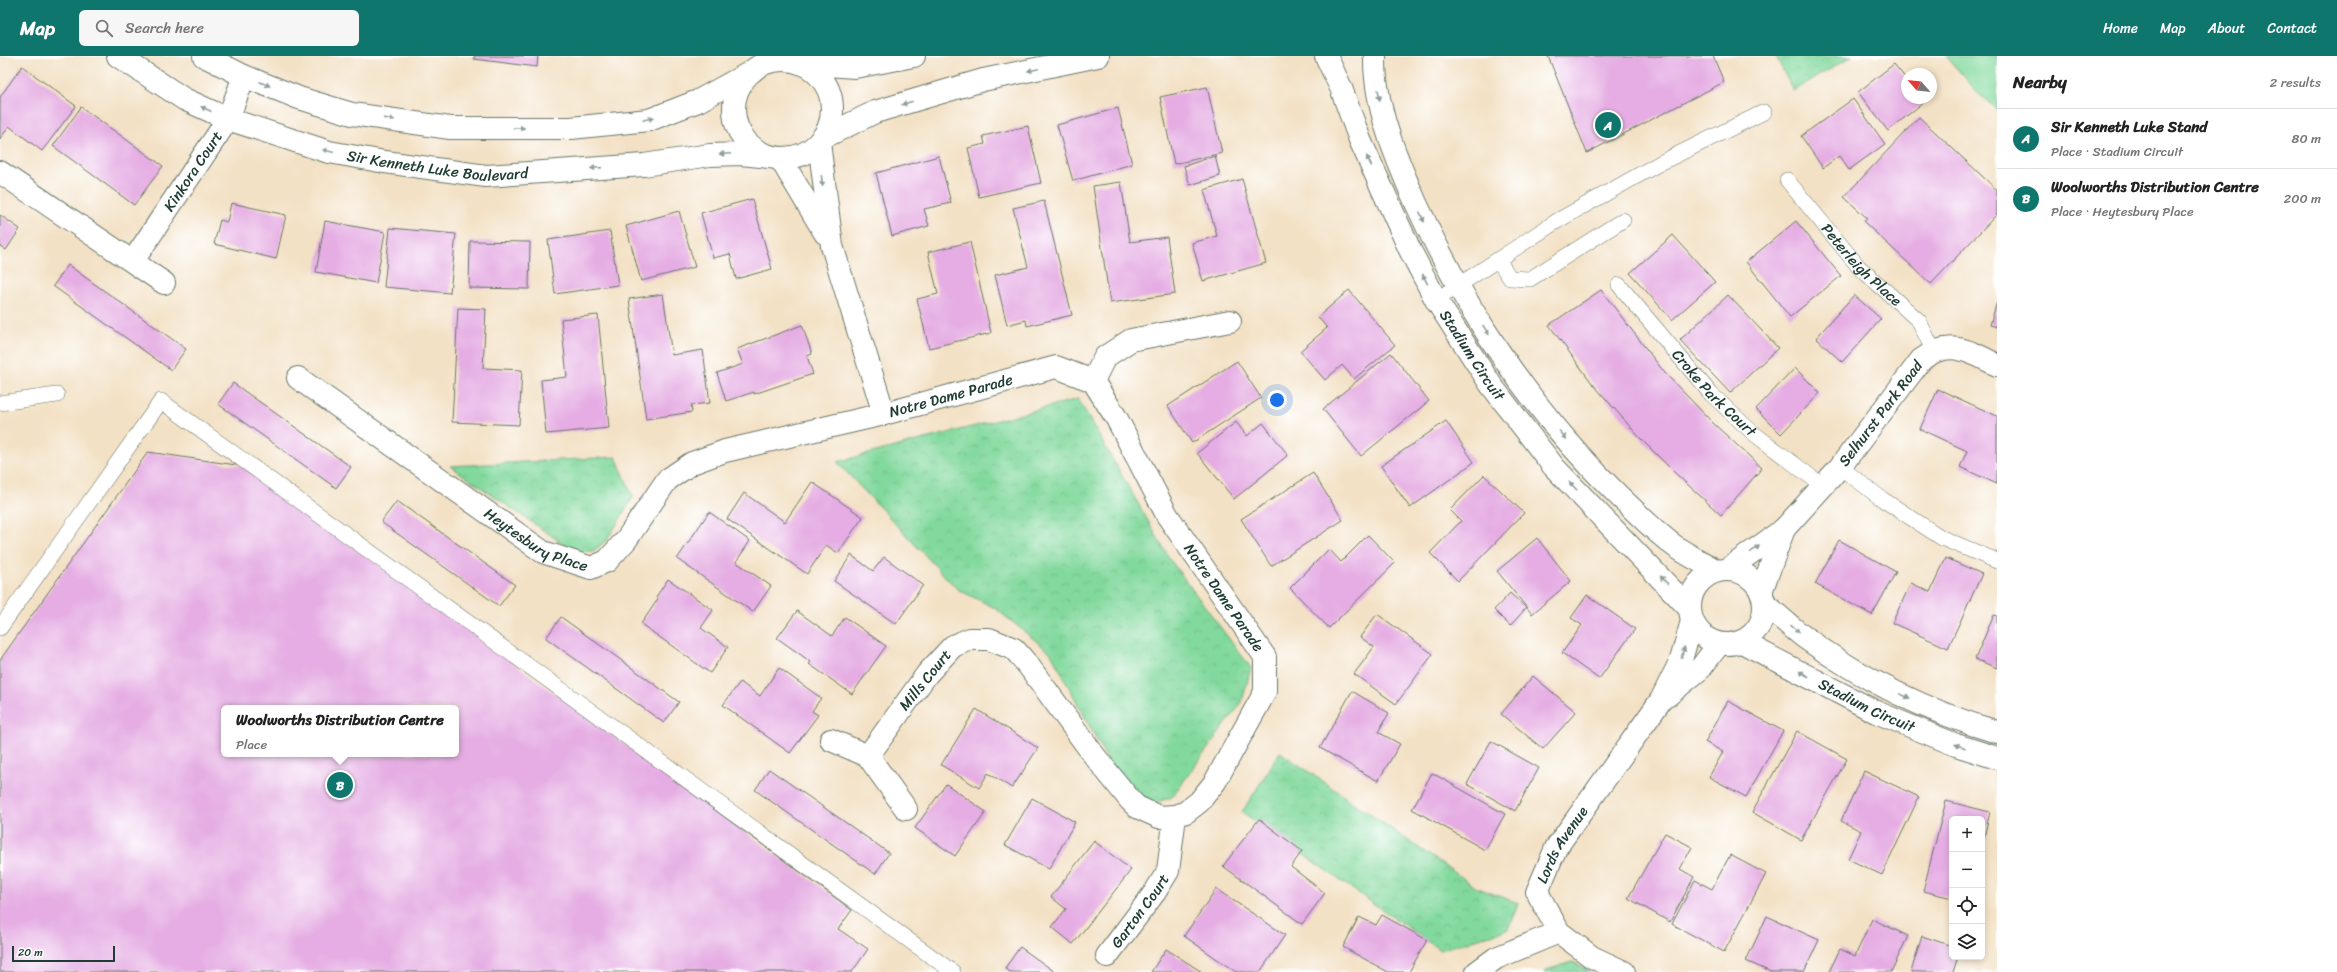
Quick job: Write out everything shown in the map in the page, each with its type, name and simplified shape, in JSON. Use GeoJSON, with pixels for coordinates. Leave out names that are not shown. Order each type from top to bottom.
{"type":"FeatureCollection","features":[{"type":"Feature","properties":{"kind":"street","name":"Sir Kenneth Luke Boulevard"},"geometry":{"type":"LineString","coordinates":[[118,56],[184,100],[228,119],[329,152],[386,162],[486,176],[644,165],[710,155],[741,154],[779,158],[794,156],[808,151],[820,140],[875,112],[976,82],[1098,56]]}},
{"type":"Feature","properties":{"kind":"street"},"geometry":{"type":"LineString","coordinates":[[204,56],[244,76],[299,98],[352,114],[450,128],[571,128],[649,120],[698,101],[753,66],[774,61],[798,60],[855,67],[914,56]]}},
{"type":"Feature","properties":{"kind":"street","name":"Stadium Circuit"},"geometry":{"type":"LineString","coordinates":[[1326,56],[1341,88],[1363,146],[1436,300],[1491,385],[1554,467],[1691,615]]}},
{"type":"Feature","properties":{"kind":"street","name":"Stadium Circuit"},"geometry":{"type":"LineString","coordinates":[[1375,56],[1375,70],[1380,102],[1403,173],[1433,239],[1483,326],[1540,408],[1588,466],[1641,517],[1675,546],[1722,570]]}},
{"type":"Feature","properties":{"kind":"street"},"geometry":{"type":"LineString","coordinates":[[798,60],[818,76],[830,95],[832,110],[829,125],[820,140]]}},
{"type":"Feature","properties":{"kind":"street"},"geometry":{"type":"LineString","coordinates":[[753,66],[740,85],[735,100],[734,116],[739,131],[749,144],[762,153],[779,158]]}},
{"type":"Feature","properties":{"kind":"street","name":"Kinkora Court"},"geometry":{"type":"LineString","coordinates":[[132,262],[228,119],[244,76]]}},
{"type":"Feature","properties":{"kind":"street","name":"Notre Dame Parade"},"geometry":{"type":"LineString","coordinates":[[820,140],[832,246],[884,414],[1056,367],[1092,381],[1117,419],[1167,515],[1266,657],[1265,692],[1251,719],[1229,753],[1215,782],[1199,802],[1186,812],[1175,816],[1159,817],[1137,807],[1130,800],[1093,754],[1028,664],[1014,649],[1002,643]]}},
{"type":"Feature","properties":{"kind":"street","name":"Notre Dame Parade"},"geometry":{"type":"LineString","coordinates":[[779,158],[832,246]]}},
{"type":"Feature","properties":{"kind":"street"},"geometry":{"type":"LineString","coordinates":[[0,172],[164,284]]}},
{"type":"Feature","properties":{"kind":"street"},"geometry":{"type":"LineString","coordinates":[[1092,381],[1105,357],[1131,340],[1230,321]]}},
{"type":"Feature","properties":{"kind":"street","name":"Selhurst Park Road"},"geometry":{"type":"LineString","coordinates":[[1722,570],[1784,529],[1840,467],[1921,360],[1933,350],[1952,347],[1968,350],[1997,365]]}},
{"type":"Feature","properties":{"kind":"street","name":"Heytesbury Place"},"geometry":{"type":"LineString","coordinates":[[298,378],[543,552],[592,568],[607,560],[626,540],[667,480],[692,463],[725,451],[884,414]]}},
{"type":"Feature","properties":{"kind":"street","name":"Selhurst Park Road"},"geometry":{"type":"LineString","coordinates":[[1763,598],[1784,529]]}},
{"type":"Feature","properties":{"kind":"street"},"geometry":{"type":"LineString","coordinates":[[1661,700],[1681,660],[1691,615],[1692,596],[1697,585],[1706,577],[1722,570],[1748,576],[1763,598],[1764,615],[1760,626],[1753,636],[1742,642],[1731,645],[1719,644],[1708,640],[1698,632],[1691,615]]}},
{"type":"Feature","properties":{"kind":"street","name":"Stadium Circuit"},"geometry":{"type":"LineString","coordinates":[[1763,598],[1804,636],[1851,668],[1908,698],[1975,725],[1997,732]]}},
{"type":"Feature","properties":{"kind":"street","name":"Mills Court"},"geometry":{"type":"LineString","coordinates":[[868,756],[927,674],[953,646],[970,639],[989,639],[1002,643]]}},
{"type":"Feature","properties":{"kind":"street","name":"Stadium Circuit"},"geometry":{"type":"LineString","coordinates":[[1742,642],[1876,712],[1956,745],[1997,758]]}},
{"type":"Feature","properties":{"kind":"street"},"geometry":{"type":"LineString","coordinates":[[1661,700],[1700,669],[1719,644]]}},
{"type":"Feature","properties":{"kind":"street","name":"Lords Avenue"},"geometry":{"type":"LineString","coordinates":[[1624,972],[1592,956],[1559,932],[1537,892],[1556,848],[1661,700]]}},
{"type":"Feature","properties":{"kind":"street"},"geometry":{"type":"LineString","coordinates":[[830,740],[868,756],[906,809]]}},
{"type":"Feature","properties":{"kind":"street","name":"Garton Court"},"geometry":{"type":"LineString","coordinates":[[1107,956],[1155,892],[1168,871],[1175,816]]}},
{"type":"Feature","properties":{"kind":"street"},"geometry":{"type":"LineString","coordinates":[[1477,972],[1496,958],[1559,932]]}},
{"type":"Feature","properties":{"kind":"lane"},"geometry":{"type":"LineString","coordinates":[[1436,300],[1557,221],[1660,164],[1764,112]]}},
{"type":"Feature","properties":{"kind":"lane","name":"Peterleigh Place"},"geometry":{"type":"LineString","coordinates":[[1787,180],[1858,266],[1919,321],[1933,350]]}},
{"type":"Feature","properties":{"kind":"lane"},"geometry":{"type":"LineString","coordinates":[[1498,260],[1510,278],[1530,279],[1623,220]]}},
{"type":"Feature","properties":{"kind":"lane","name":"Croke Park Court"},"geometry":{"type":"LineString","coordinates":[[1619,285],[1711,394],[1752,432],[1823,486]]}},
{"type":"Feature","properties":{"kind":"lane"},"geometry":{"type":"LineString","coordinates":[[0,404],[57,395]]}},
{"type":"Feature","properties":{"kind":"lane"},"geometry":{"type":"LineString","coordinates":[[0,628],[162,401],[953,972]]}},
{"type":"Feature","properties":{"kind":"lane"},"geometry":{"type":"LineString","coordinates":[[1840,467],[1882,499],[1942,538],[1997,561]]}},
{"type":"Feature","properties":{"kind":"green space"},"geometry":{"type":"Polygon","coordinates":[[[1776,56],[1852,56],[1793,91],[1776,56]]]}},
{"type":"Feature","properties":{"kind":"green space"},"geometry":{"type":"Polygon","coordinates":[[[1946,56],[1997,56],[1997,110],[1979,94],[1946,56]]]}},
{"type":"Feature","properties":{"kind":"green space"},"geometry":{"type":"Polygon","coordinates":[[[1078,399],[1171,561],[1251,668],[1242,702],[1172,797],[1149,805],[1115,774],[1051,653],[995,608],[957,589],[837,462],[1078,399]]]}},
{"type":"Feature","properties":{"kind":"green space"},"geometry":{"type":"Polygon","coordinates":[[[616,457],[633,497],[607,540],[593,551],[575,552],[450,466],[616,457]]]}},
{"type":"Feature","properties":{"kind":"green space"},"geometry":{"type":"Polygon","coordinates":[[[1280,752],[1477,888],[1518,903],[1508,929],[1440,950],[1242,812],[1280,752]]]}},
{"type":"Feature","properties":{"kind":"green space"},"geometry":{"type":"Polygon","coordinates":[[[1573,962],[1591,972],[1545,972],[1546,970],[1573,962]]]}},
{"type":"Feature","properties":{"kind":"building"},"geometry":{"type":"Polygon","coordinates":[[[474,56],[538,56],[537,67],[474,59],[474,56]]]}},
{"type":"Feature","properties":{"kind":"building"},"geometry":{"type":"Polygon","coordinates":[[[1548,56],[1713,56],[1724,82],[1587,153],[1548,56]]]}},
{"type":"Feature","properties":{"kind":"building"},"geometry":{"type":"Polygon","coordinates":[[[1894,64],[1901,73],[1901,104],[1922,104],[1888,131],[1858,92],[1894,64]]]}},
{"type":"Feature","properties":{"kind":"building"},"geometry":{"type":"Polygon","coordinates":[[[22,66],[76,106],[42,151],[9,126],[0,139],[0,97],[22,66]]]}},
{"type":"Feature","properties":{"kind":"building"},"geometry":{"type":"Polygon","coordinates":[[[1207,87],[1222,153],[1174,164],[1160,97],[1207,87]]]}},
{"type":"Feature","properties":{"kind":"building"},"geometry":{"type":"Polygon","coordinates":[[[1853,99],[1885,144],[1849,170],[1839,156],[1823,168],[1801,136],[1853,99]]]}},
{"type":"Feature","properties":{"kind":"building"},"geometry":{"type":"Polygon","coordinates":[[[81,107],[163,166],[134,205],[53,146],[81,107]]]}},
{"type":"Feature","properties":{"kind":"building"},"geometry":{"type":"Polygon","coordinates":[[[1118,108],[1132,164],[1073,181],[1057,125],[1118,108]]]}},
{"type":"Feature","properties":{"kind":"building"},"geometry":{"type":"Polygon","coordinates":[[[1919,117],[1997,190],[1997,214],[1931,284],[1864,222],[1867,218],[1844,197],[1919,117]]]}},
{"type":"Feature","properties":{"kind":"building"},"geometry":{"type":"Polygon","coordinates":[[[1028,126],[1041,183],[979,197],[968,148],[985,144],[983,136],[1028,126]]]}},
{"type":"Feature","properties":{"kind":"building"},"geometry":{"type":"Polygon","coordinates":[[[939,156],[951,203],[924,209],[929,226],[892,236],[876,173],[939,156]]]}},
{"type":"Feature","properties":{"kind":"building"},"geometry":{"type":"Polygon","coordinates":[[[1215,156],[1220,176],[1190,185],[1184,166],[1215,156]]]}},
{"type":"Feature","properties":{"kind":"building"},"geometry":{"type":"Polygon","coordinates":[[[1242,179],[1266,263],[1203,281],[1192,243],[1217,236],[1204,190],[1242,179]]]}},
{"type":"Feature","properties":{"kind":"building"},"geometry":{"type":"Polygon","coordinates":[[[1121,182],[1130,242],[1167,237],[1175,294],[1110,303],[1093,186],[1121,182]]]}},
{"type":"Feature","properties":{"kind":"building"},"geometry":{"type":"Polygon","coordinates":[[[752,199],[772,269],[736,279],[730,254],[713,258],[701,213],[752,199]]]}},
{"type":"Feature","properties":{"kind":"building"},"geometry":{"type":"Polygon","coordinates":[[[1044,201],[1072,315],[1027,326],[1026,320],[1007,325],[995,275],[1028,267],[1013,208],[1044,201]]]}},
{"type":"Feature","properties":{"kind":"building"},"geometry":{"type":"Polygon","coordinates":[[[231,203],[286,215],[276,259],[214,244],[220,220],[227,222],[231,203]]]}},
{"type":"Feature","properties":{"kind":"building"},"geometry":{"type":"Polygon","coordinates":[[[679,211],[695,267],[641,281],[626,226],[679,211]]]}},
{"type":"Feature","properties":{"kind":"building"},"geometry":{"type":"Polygon","coordinates":[[[0,215],[20,229],[6,250],[0,246],[0,215]]]}},
{"type":"Feature","properties":{"kind":"building"},"geometry":{"type":"Polygon","coordinates":[[[325,221],[385,232],[376,283],[316,272],[325,221]]]}},
{"type":"Feature","properties":{"kind":"building"},"geometry":{"type":"Polygon","coordinates":[[[1796,221],[1841,276],[1790,317],[1746,262],[1796,221]]]}},
{"type":"Feature","properties":{"kind":"building"},"geometry":{"type":"Polygon","coordinates":[[[390,228],[456,234],[450,293],[384,287],[390,228]]]}},
{"type":"Feature","properties":{"kind":"building"},"geometry":{"type":"Polygon","coordinates":[[[610,231],[618,285],[555,294],[548,240],[610,231]]]}},
{"type":"Feature","properties":{"kind":"building"},"geometry":{"type":"Polygon","coordinates":[[[1673,235],[1715,282],[1672,320],[1630,273],[1673,235]]]}},
{"type":"Feature","properties":{"kind":"building"},"geometry":{"type":"Polygon","coordinates":[[[470,241],[530,242],[529,289],[469,288],[470,241]]]}},
{"type":"Feature","properties":{"kind":"building"},"geometry":{"type":"Polygon","coordinates":[[[970,242],[991,333],[929,348],[917,299],[938,294],[928,252],[970,242]]]}},
{"type":"Feature","properties":{"kind":"building"},"geometry":{"type":"Polygon","coordinates":[[[68,265],[186,349],[171,370],[53,286],[68,265]]]}},
{"type":"Feature","properties":{"kind":"building"},"geometry":{"type":"Polygon","coordinates":[[[1349,290],[1395,345],[1354,379],[1342,365],[1325,380],[1300,351],[1327,328],[1318,317],[1349,290]]]}},
{"type":"Feature","properties":{"kind":"building"},"geometry":{"type":"Polygon","coordinates":[[[1601,290],[1664,372],[1713,423],[1762,468],[1721,515],[1675,473],[1640,438],[1592,383],[1549,325],[1601,290]]]}},
{"type":"Feature","properties":{"kind":"building"},"geometry":{"type":"Polygon","coordinates":[[[663,294],[672,355],[703,350],[710,403],[691,405],[692,412],[646,419],[629,299],[663,294]]]}},
{"type":"Feature","properties":{"kind":"building"},"geometry":{"type":"Polygon","coordinates":[[[1728,295],[1778,348],[1730,393],[1680,340],[1728,295]]]}},
{"type":"Feature","properties":{"kind":"building"},"geometry":{"type":"Polygon","coordinates":[[[1854,295],[1881,319],[1842,362],[1816,338],[1854,295]]]}},
{"type":"Feature","properties":{"kind":"building"},"geometry":{"type":"Polygon","coordinates":[[[1997,302],[1997,327],[1990,325],[1997,302]]]}},
{"type":"Feature","properties":{"kind":"building"},"geometry":{"type":"Polygon","coordinates":[[[458,308],[486,309],[483,368],[522,370],[519,425],[452,422],[458,308]]]}},
{"type":"Feature","properties":{"kind":"building"},"geometry":{"type":"Polygon","coordinates":[[[598,315],[609,428],[546,434],[541,380],[567,377],[561,319],[598,315]]]}},
{"type":"Feature","properties":{"kind":"building"},"geometry":{"type":"Polygon","coordinates":[[[802,325],[812,354],[807,356],[813,374],[754,394],[754,392],[726,401],[717,373],[743,364],[737,349],[802,325]]]}},
{"type":"Feature","properties":{"kind":"building"},"geometry":{"type":"Polygon","coordinates":[[[1391,353],[1429,401],[1361,456],[1323,409],[1391,353]]]}},
{"type":"Feature","properties":{"kind":"building"},"geometry":{"type":"Polygon","coordinates":[[[1237,361],[1261,398],[1192,443],[1168,406],[1237,361]]]}},
{"type":"Feature","properties":{"kind":"building"},"geometry":{"type":"Polygon","coordinates":[[[1795,368],[1820,393],[1781,434],[1756,409],[1795,368]]]}},
{"type":"Feature","properties":{"kind":"building"},"geometry":{"type":"Polygon","coordinates":[[[233,383],[351,467],[336,488],[218,404],[233,383]]]}},
{"type":"Feature","properties":{"kind":"building"},"geometry":{"type":"Polygon","coordinates":[[[1938,389],[1997,416],[1997,484],[1960,467],[1967,451],[1920,429],[1938,389]]]}},
{"type":"Feature","properties":{"kind":"building"},"geometry":{"type":"Polygon","coordinates":[[[1446,421],[1474,462],[1410,508],[1381,466],[1446,421]]]}},
{"type":"Feature","properties":{"kind":"building"},"geometry":{"type":"Polygon","coordinates":[[[1236,422],[1247,436],[1263,423],[1288,455],[1234,499],[1197,453],[1236,422]]]}},
{"type":"Feature","properties":{"kind":"building"},"geometry":{"type":"Polygon","coordinates":[[[148,452],[243,466],[852,910],[838,929],[868,949],[852,972],[0,972],[0,660],[148,452]]]}},
{"type":"Feature","properties":{"kind":"building"},"geometry":{"type":"Polygon","coordinates":[[[1313,473],[1343,520],[1271,566],[1241,519],[1313,473]]]}},
{"type":"Feature","properties":{"kind":"building"},"geometry":{"type":"Polygon","coordinates":[[[1484,475],[1524,513],[1458,581],[1430,553],[1461,521],[1450,510],[1484,475]]]}},
{"type":"Feature","properties":{"kind":"building"},"geometry":{"type":"Polygon","coordinates":[[[812,482],[863,517],[838,553],[826,545],[807,574],[727,519],[744,493],[785,522],[812,482]]]}},
{"type":"Feature","properties":{"kind":"building"},"geometry":{"type":"Polygon","coordinates":[[[397,501],[515,585],[499,606],[381,522],[397,501]]]}},
{"type":"Feature","properties":{"kind":"building"},"geometry":{"type":"Polygon","coordinates":[[[709,512],[750,541],[736,562],[771,586],[753,612],[677,559],[709,512]]]}},
{"type":"Feature","properties":{"kind":"building"},"geometry":{"type":"Polygon","coordinates":[[[1368,535],[1395,563],[1329,628],[1290,588],[1329,549],[1341,562],[1368,535]]]}},
{"type":"Feature","properties":{"kind":"building"},"geometry":{"type":"Polygon","coordinates":[[[1537,538],[1571,581],[1532,614],[1497,571],[1537,538]]]}},
{"type":"Feature","properties":{"kind":"building"},"geometry":{"type":"Polygon","coordinates":[[[1839,540],[1896,572],[1872,615],[1815,584],[1839,540]]]}},
{"type":"Feature","properties":{"kind":"building"},"geometry":{"type":"Polygon","coordinates":[[[851,555],[873,571],[884,557],[923,585],[896,624],[834,581],[851,555]]]}},
{"type":"Feature","properties":{"kind":"building"},"geometry":{"type":"Polygon","coordinates":[[[1946,558],[1982,574],[1948,648],[1892,623],[1911,583],[1930,592],[1946,558]]]}},
{"type":"Feature","properties":{"kind":"building"},"geometry":{"type":"Polygon","coordinates":[[[668,579],[713,610],[701,628],[728,647],[710,673],[641,624],[658,599],[656,597],[668,579]]]}},
{"type":"Feature","properties":{"kind":"building"},"geometry":{"type":"Polygon","coordinates":[[[1510,593],[1526,608],[1510,626],[1494,610],[1510,593]]]}},
{"type":"Feature","properties":{"kind":"building"},"geometry":{"type":"Polygon","coordinates":[[[1587,595],[1635,629],[1599,679],[1562,653],[1582,625],[1571,618],[1587,595]]]}},
{"type":"Feature","properties":{"kind":"building"},"geometry":{"type":"Polygon","coordinates":[[[797,611],[832,636],[845,617],[886,646],[852,694],[809,664],[811,662],[777,638],[797,611]]]}},
{"type":"Feature","properties":{"kind":"building"},"geometry":{"type":"Polygon","coordinates":[[[1377,614],[1433,654],[1396,704],[1354,674],[1374,647],[1360,637],[1377,614]]]}},
{"type":"Feature","properties":{"kind":"building"},"geometry":{"type":"Polygon","coordinates":[[[1994,615],[1997,616],[1997,668],[1975,659],[1994,615]]]}},
{"type":"Feature","properties":{"kind":"building"},"geometry":{"type":"Polygon","coordinates":[[[561,617],[679,702],[664,723],[546,638],[561,617]]]}},
{"type":"Feature","properties":{"kind":"building"},"geometry":{"type":"Polygon","coordinates":[[[779,668],[821,698],[812,711],[818,715],[790,753],[723,705],[740,682],[760,696],[779,668]]]}},
{"type":"Feature","properties":{"kind":"building"},"geometry":{"type":"Polygon","coordinates":[[[1533,676],[1576,712],[1543,749],[1501,714],[1533,676]]]}},
{"type":"Feature","properties":{"kind":"building"},"geometry":{"type":"Polygon","coordinates":[[[1352,691],[1389,713],[1378,732],[1400,744],[1378,781],[1320,748],[1352,691]]]}},
{"type":"Feature","properties":{"kind":"building"},"geometry":{"type":"Polygon","coordinates":[[[1728,701],[1783,731],[1746,797],[1709,777],[1723,752],[1705,742],[1728,701]]]}},
{"type":"Feature","properties":{"kind":"building"},"geometry":{"type":"Polygon","coordinates":[[[976,709],[1038,748],[1012,788],[988,773],[979,788],[941,765],[976,709]]]}},
{"type":"Feature","properties":{"kind":"building"},"geometry":{"type":"Polygon","coordinates":[[[1797,731],[1847,759],[1801,840],[1752,812],[1797,731]]]}},
{"type":"Feature","properties":{"kind":"building"},"geometry":{"type":"Polygon","coordinates":[[[1491,741],[1539,768],[1515,811],[1467,784],[1491,741]]]}},
{"type":"Feature","properties":{"kind":"building"},"geometry":{"type":"Polygon","coordinates":[[[769,769],[889,853],[875,874],[755,790],[769,769]]]}},
{"type":"Feature","properties":{"kind":"building"},"geometry":{"type":"Polygon","coordinates":[[[1864,771],[1919,797],[1882,875],[1848,859],[1861,831],[1841,821],[1864,771]]]}},
{"type":"Feature","properties":{"kind":"building"},"geometry":{"type":"Polygon","coordinates":[[[1432,773],[1505,814],[1485,850],[1412,809],[1432,773]]]}},
{"type":"Feature","properties":{"kind":"building"},"geometry":{"type":"Polygon","coordinates":[[[946,784],[986,812],[955,856],[915,828],[946,784]]]}},
{"type":"Feature","properties":{"kind":"building"},"geometry":{"type":"Polygon","coordinates":[[[1032,798],[1075,822],[1049,869],[1005,845],[1032,798]]]}},
{"type":"Feature","properties":{"kind":"building"},"geometry":{"type":"Polygon","coordinates":[[[1946,801],[1990,812],[1985,833],[1985,816],[1949,816],[1949,897],[1923,891],[1946,801]]]}},
{"type":"Feature","properties":{"kind":"building"},"geometry":{"type":"Polygon","coordinates":[[[1259,819],[1302,851],[1291,867],[1325,893],[1302,924],[1223,866],[1259,819]]]}},
{"type":"Feature","properties":{"kind":"building"},"geometry":{"type":"Polygon","coordinates":[[[1665,833],[1692,847],[1680,869],[1694,877],[1670,922],[1628,898],[1665,833]]]}},
{"type":"Feature","properties":{"kind":"building"},"geometry":{"type":"Polygon","coordinates":[[[1094,841],[1131,870],[1073,944],[1052,927],[1066,909],[1051,897],[1094,841]]]}},
{"type":"Feature","properties":{"kind":"building"},"geometry":{"type":"Polygon","coordinates":[[[1730,855],[1766,874],[1724,952],[1672,924],[1695,880],[1712,889],[1730,855]]]}},
{"type":"Feature","properties":{"kind":"building"},"geometry":{"type":"Polygon","coordinates":[[[1216,889],[1285,935],[1260,972],[1236,972],[1184,936],[1216,889]]]}},
{"type":"Feature","properties":{"kind":"building"},"geometry":{"type":"Polygon","coordinates":[[[1382,915],[1427,940],[1409,972],[1388,972],[1343,947],[1359,917],[1376,925],[1382,915]]]}},
{"type":"Feature","properties":{"kind":"building"},"geometry":{"type":"Polygon","coordinates":[[[1767,916],[1819,940],[1804,972],[1771,972],[1746,961],[1767,916]]]}},
{"type":"Feature","properties":{"kind":"building"},"geometry":{"type":"Polygon","coordinates":[[[1872,919],[1908,936],[1891,972],[1829,972],[1840,949],[1855,956],[1872,919]]]}},
{"type":"Feature","properties":{"kind":"building"},"geometry":{"type":"Polygon","coordinates":[[[1922,936],[1949,945],[1949,960],[1957,960],[1953,972],[1911,972],[1922,936]]]}},
{"type":"Feature","properties":{"kind":"building"},"geometry":{"type":"Polygon","coordinates":[[[1020,947],[1055,972],[1010,972],[1005,968],[1020,947]]]}},
{"type":"Feature","properties":{"kind":"building"},"geometry":{"type":"Polygon","coordinates":[[[1166,949],[1202,972],[1151,972],[1166,949]]]}},
{"type":"Feature","properties":{"kind":"place","name":"Sir Kenneth Luke Stand"},"geometry":{"type":"Point","coordinates":[1608,125]}},
{"type":"Feature","properties":{"kind":"place","name":"Woolworths Distribution Centre"},"geometry":{"type":"Point","coordinates":[340,785]}}]}
